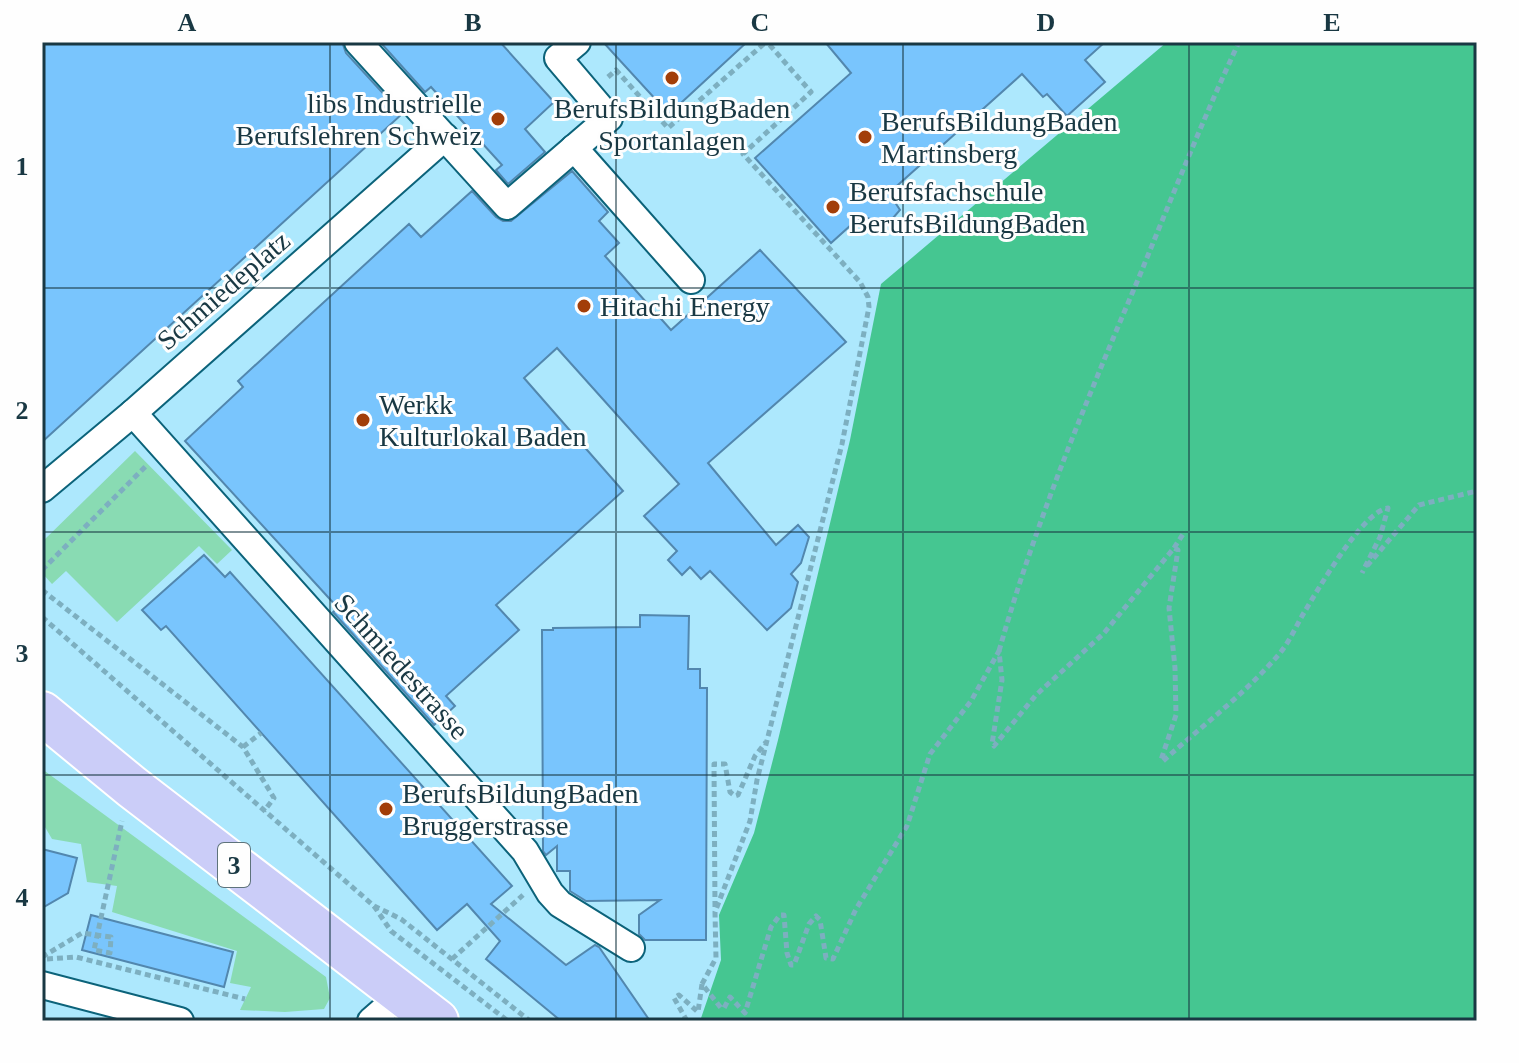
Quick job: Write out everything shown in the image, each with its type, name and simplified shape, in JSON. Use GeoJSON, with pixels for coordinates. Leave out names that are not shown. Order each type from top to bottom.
{"type":"FeatureCollection","features":[{"type":"Feature","properties":{"kind":"main road","name":"3"},"geometry":{"type":"LineString","coordinates":[[42,713],[155,805],[437,1021]]}},
{"type":"Feature","properties":{"kind":"street"},"geometry":{"type":"LineString","coordinates":[[358,42],[507,206],[609,118],[558,58],[577,42]]}},
{"type":"Feature","properties":{"kind":"street","name":"Schmiedeplatz"},"geometry":{"type":"LineString","coordinates":[[42,489],[133,413],[445,137]]}},
{"type":"Feature","properties":{"kind":"street"},"geometry":{"type":"LineString","coordinates":[[574,148],[691,280]]}},
{"type":"Feature","properties":{"kind":"street","name":"Schmiedestrasse"},"geometry":{"type":"LineString","coordinates":[[133,413],[525,851],[560,904],[631,948]]}},
{"type":"Feature","properties":{"kind":"street"},"geometry":{"type":"LineString","coordinates":[[42,985],[180,1021]]}},
{"type":"Feature","properties":{"kind":"street"},"geometry":{"type":"LineString","coordinates":[[371,1021],[402,994]]}},
{"type":"Feature","properties":{"kind":"path"},"geometry":{"type":"LineString","coordinates":[[626,81],[668,128],[766,42],[811,92],[743,154],[860,282],[866,291],[869,307],[848,418],[757,780],[750,821],[715,912]]}},
{"type":"Feature","properties":{"kind":"path"},"geometry":{"type":"LineString","coordinates":[[702,984],[721,1008],[730,997],[745,1013],[771,927],[780,915],[784,915],[791,965],[794,965],[809,924],[816,916],[820,920],[826,958],[833,959],[856,909],[907,826],[930,754],[971,701],[999,651],[1052,486],[1188,155],[1239,42]]}},
{"type":"Feature","properties":{"kind":"path"},"geometry":{"type":"LineString","coordinates":[[42,570],[164,448]]}},
{"type":"Feature","properties":{"kind":"path"},"geometry":{"type":"LineString","coordinates":[[1174,548],[1178,550],[1169,608],[1176,715],[1163,761],[1236,698],[1281,651],[1359,529],[1382,509],[1388,508],[1388,512],[1362,573],[1419,505],[1477,491]]}},
{"type":"Feature","properties":{"kind":"path"},"geometry":{"type":"LineString","coordinates":[[999,651],[1002,680],[994,746],[1036,695],[1104,633],[1185,531]]}},
{"type":"Feature","properties":{"kind":"path"},"geometry":{"type":"LineString","coordinates":[[42,590],[243,747],[274,798],[264,811]]}},
{"type":"Feature","properties":{"kind":"path"},"geometry":{"type":"LineString","coordinates":[[42,617],[374,906],[391,931],[508,1021]]}},
{"type":"Feature","properties":{"kind":"path"},"geometry":{"type":"LineString","coordinates":[[243,747],[261,733]]}},
{"type":"Feature","properties":{"kind":"path"},"geometry":{"type":"LineString","coordinates":[[687,1021],[674,998],[679,995],[697,1012],[702,984],[716,958],[714,764],[725,764],[730,792],[738,795],[755,756],[768,739]]}},
{"type":"Feature","properties":{"kind":"path"},"geometry":{"type":"LineString","coordinates":[[42,959],[82,933],[97,935],[111,937],[110,953],[94,950],[96,939],[98,929],[122,820]]}},
{"type":"Feature","properties":{"kind":"path"},"geometry":{"type":"LineString","coordinates":[[452,959],[541,878]]}},
{"type":"Feature","properties":{"kind":"path"},"geometry":{"type":"LineString","coordinates":[[374,906],[401,919],[530,1021]]}},
{"type":"Feature","properties":{"kind":"path"},"geometry":{"type":"LineString","coordinates":[[42,959],[76,957],[245,999]]}},
{"type":"Feature","properties":{"kind":"green space"},"geometry":{"type":"Polygon","coordinates":[[[1167,42],[1477,42],[1477,1021],[700,1021],[721,960],[719,915],[754,833],[778,740],[850,440],[881,284],[1167,42]]]}},
{"type":"Feature","properties":{"kind":"green space"},"geometry":{"type":"Polygon","coordinates":[[[135,451],[232,550],[217,564],[199,546],[117,622],[66,571],[52,584],[42,573],[42,542],[135,451]]]}},
{"type":"Feature","properties":{"kind":"green space"},"geometry":{"type":"Polygon","coordinates":[[[42,769],[326,977],[330,998],[324,1009],[285,1012],[240,1010],[251,987],[230,983],[237,951],[112,912],[117,886],[87,882],[81,844],[52,839],[42,822],[42,769]]]}},
{"type":"Feature","properties":{"kind":"building"},"geometry":{"type":"Polygon","coordinates":[[[42,42],[342,42],[346,53],[402,114],[42,442],[42,42]]]}},
{"type":"Feature","properties":{"kind":"building","name":"libs Industrielle Berufslehren Schweiz"},"geometry":{"type":"Polygon","coordinates":[[[380,42],[500,42],[554,102],[525,129],[545,152],[508,184],[496,170],[502,165],[431,87],[425,92],[380,42]]]}},
{"type":"Feature","properties":{"kind":"building","name":"BerufsBildungBaden Sportanlagen"},"geometry":{"type":"Polygon","coordinates":[[[603,42],[747,42],[669,114],[603,42]]]}},
{"type":"Feature","properties":{"kind":"building","name":"BerufsBildungBaden Martinsberg"},"geometry":{"type":"Polygon","coordinates":[[[825,42],[1105,42],[1085,60],[1105,82],[1067,116],[1047,94],[1043,97],[1022,74],[889,193],[900,210],[893,218],[879,222],[861,216],[831,243],[755,158],[851,73],[825,42]]]}},
{"type":"Feature","properties":{"kind":"building"},"geometry":{"type":"Polygon","coordinates":[[[572,171],[608,212],[599,221],[619,243],[605,256],[671,330],[760,250],[846,342],[708,463],[776,545],[798,525],[809,537],[801,563],[791,574],[798,582],[791,608],[767,630],[710,571],[701,579],[690,567],[682,575],[668,560],[677,551],[644,516],[679,484],[557,348],[524,378],[623,491],[496,605],[519,630],[446,696],[455,706],[434,725],[333,612],[338,608],[185,441],[243,387],[238,381],[409,224],[421,237],[472,191],[496,217],[511,221],[572,171]]]}},
{"type":"Feature","properties":{"kind":"building","name":"BerufsBildungBaden Bruggerstrasse"},"geometry":{"type":"Polygon","coordinates":[[[204,555],[225,577],[230,572],[512,886],[491,904],[566,965],[595,945],[599,947],[650,1021],[561,1021],[486,959],[500,941],[467,904],[437,930],[166,626],[161,630],[142,610],[204,555]]]}},
{"type":"Feature","properties":{"kind":"building"},"geometry":{"type":"Polygon","coordinates":[[[640,615],[689,616],[688,669],[700,669],[700,688],[707,688],[706,940],[645,940],[639,934],[639,915],[660,900],[586,901],[570,891],[570,871],[557,871],[557,846],[546,855],[543,851],[542,630],[640,627],[640,615]]]}},
{"type":"Feature","properties":{"kind":"building"},"geometry":{"type":"Polygon","coordinates":[[[42,849],[77,858],[68,893],[42,908],[42,849]]]}},
{"type":"Feature","properties":{"kind":"building"},"geometry":{"type":"Polygon","coordinates":[[[91,915],[233,952],[224,987],[82,950],[91,915]]]}},
{"type":"Feature","properties":{"kind":"place","name":"BerufsBildungBaden Sportanlagen"},"geometry":{"type":"Point","coordinates":[672,78]}},
{"type":"Feature","properties":{"kind":"place","name":"libs Industrielle Berufslehren Schweiz"},"geometry":{"type":"Point","coordinates":[498,119]}},
{"type":"Feature","properties":{"kind":"place","name":"BerufsBildungBaden Martinsberg"},"geometry":{"type":"Point","coordinates":[865,137]}},
{"type":"Feature","properties":{"kind":"place","name":"Berufsfachschule BerufsBildungBaden"},"geometry":{"type":"Point","coordinates":[833,207]}},
{"type":"Feature","properties":{"kind":"place","name":"Hitachi Energy"},"geometry":{"type":"Point","coordinates":[584,306]}},
{"type":"Feature","properties":{"kind":"place","name":"Werkk Kulturlokal Baden"},"geometry":{"type":"Point","coordinates":[363,420]}},
{"type":"Feature","properties":{"kind":"place","name":"BerufsBildungBaden Bruggerstrasse"},"geometry":{"type":"Point","coordinates":[386,809]}}]}
